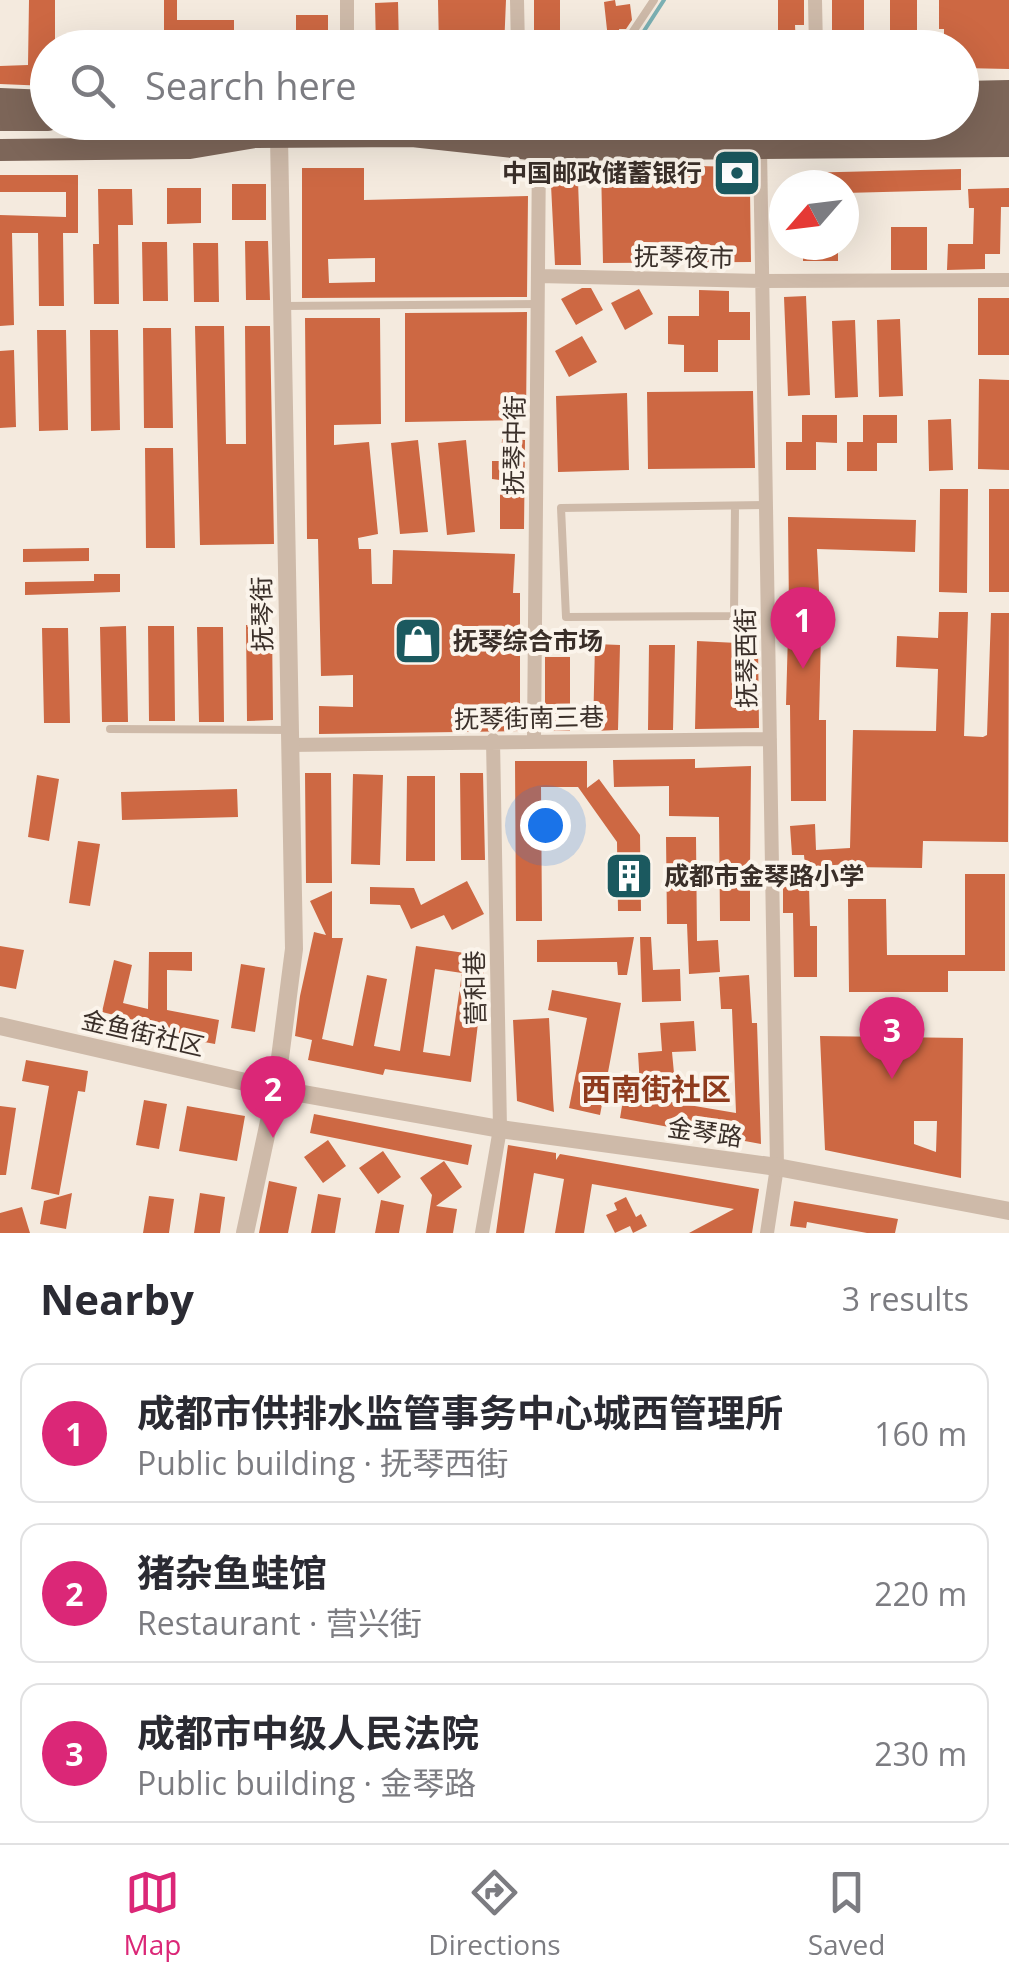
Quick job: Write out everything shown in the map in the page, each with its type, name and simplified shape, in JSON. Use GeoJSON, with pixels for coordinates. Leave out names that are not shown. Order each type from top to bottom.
{"type":"FeatureCollection","features":[{"type":"Feature","properties":{"kind":"main road"},"geometry":{"type":"LineString","coordinates":[[979,92],[1009,91]]}},
{"type":"Feature","properties":{"kind":"main road"},"geometry":{"type":"LineString","coordinates":[[0,99],[30,100]]}},
{"type":"Feature","properties":{"kind":"main road"},"geometry":{"type":"LineString","coordinates":[[979,113],[1009,112]]}},
{"type":"Feature","properties":{"kind":"main road"},"geometry":{"type":"LineString","coordinates":[[0,120],[30,120]]}},
{"type":"Feature","properties":{"kind":"main road"},"geometry":{"type":"LineString","coordinates":[[979,130],[1009,129]]}},
{"type":"Feature","properties":{"kind":"main road"},"geometry":{"type":"LineString","coordinates":[[0,136],[30,136]]}},
{"type":"Feature","properties":{"kind":"main road"},"geometry":{"type":"LineString","coordinates":[[0,150],[190,148],[246,140]]}},
{"type":"Feature","properties":{"kind":"main road"},"geometry":{"type":"LineString","coordinates":[[495,140],[760,148],[1009,146]]}},
{"type":"Feature","properties":{"kind":"main road"},"geometry":{"type":"LineString","coordinates":[[537,142],[610,140]]}},
{"type":"Feature","properties":{"kind":"street"},"geometry":{"type":"LineString","coordinates":[[348,0],[348,30]]}},
{"type":"Feature","properties":{"kind":"street"},"geometry":{"type":"LineString","coordinates":[[516,0],[517,30]]}},
{"type":"Feature","properties":{"kind":"street"},"geometry":{"type":"LineString","coordinates":[[815,0],[816,30]]}},
{"type":"Feature","properties":{"kind":"street","name":"抚琴街"},"geometry":{"type":"LineString","coordinates":[[244,1233],[276,1088],[294,949],[283,306],[267,140]]}},
{"type":"Feature","properties":{"kind":"street","name":"抚琴中街"},"geometry":{"type":"LineString","coordinates":[[534,740],[537,142]]}},
{"type":"Feature","properties":{"kind":"street","name":"抚琴西街"},"geometry":{"type":"LineString","coordinates":[[760,148],[777,1167],[767,1233]]}},
{"type":"Feature","properties":{"kind":"street","name":"抚琴夜市"},"geometry":{"type":"LineString","coordinates":[[538,276],[762,281],[1009,280]]}},
{"type":"Feature","properties":{"kind":"street","name":"抚琴街南三巷"},"geometry":{"type":"LineString","coordinates":[[289,737],[770,739]]}},
{"type":"Feature","properties":{"kind":"street","name":"营和巷"},"geometry":{"type":"LineString","coordinates":[[482,1233],[500,1130],[493,740]]}},
{"type":"Feature","properties":{"kind":"street","name":"金鱼街社区"},"geometry":{"type":"LineString","coordinates":[[0,1026],[276,1088]]}},
{"type":"Feature","properties":{"kind":"street","name":"金琴路"},"geometry":{"type":"LineString","coordinates":[[276,1088],[500,1130],[777,1167],[1009,1211]]}},
{"type":"Feature","properties":{"kind":"lane"},"geometry":{"type":"LineString","coordinates":[[634,30],[654,0]]}},
{"type":"Feature","properties":{"kind":"lane"},"geometry":{"type":"LineString","coordinates":[[283,306],[538,304]]}},
{"type":"Feature","properties":{"kind":"lane"},"geometry":{"type":"LineString","coordinates":[[735,506],[734,616],[566,617],[561,508],[735,506],[766,506]]}},
{"type":"Feature","properties":{"kind":"lane"},"geometry":{"type":"LineString","coordinates":[[110,729],[289,737]]}},
{"type":"Feature","properties":{"kind":"building"},"geometry":{"type":"Polygon","coordinates":[[[29,0],[55,0],[55,30],[30,30],[30,85],[0,84],[0,66],[28,65],[29,0]]]}},
{"type":"Feature","properties":{"kind":"building"},"geometry":{"type":"Polygon","coordinates":[[[164,0],[177,0],[177,20],[234,20],[234,30],[164,30],[164,0]]]}},
{"type":"Feature","properties":{"kind":"building"},"geometry":{"type":"Polygon","coordinates":[[[438,0],[506,0],[505,30],[439,30],[438,0]]]}},
{"type":"Feature","properties":{"kind":"building"},"geometry":{"type":"Polygon","coordinates":[[[534,0],[560,0],[560,30],[534,30],[534,0]]]}},
{"type":"Feature","properties":{"kind":"building"},"geometry":{"type":"Polygon","coordinates":[[[615,0],[616,6],[630,4],[632,20],[626,29],[607,30],[604,2],[615,0]]]}},
{"type":"Feature","properties":{"kind":"building"},"geometry":{"type":"Polygon","coordinates":[[[778,0],[804,0],[804,25],[795,25],[795,30],[778,30],[778,0]]]}},
{"type":"Feature","properties":{"kind":"building"},"geometry":{"type":"Polygon","coordinates":[[[832,0],[864,0],[864,30],[832,30],[832,0]]]}},
{"type":"Feature","properties":{"kind":"building"},"geometry":{"type":"Polygon","coordinates":[[[890,0],[917,0],[917,30],[890,30],[890,0]]]}},
{"type":"Feature","properties":{"kind":"building"},"geometry":{"type":"Polygon","coordinates":[[[939,0],[1009,0],[1009,69],[979,68],[979,30],[939,29],[939,0]]]}},
{"type":"Feature","properties":{"kind":"building"},"geometry":{"type":"Polygon","coordinates":[[[398,2],[399,30],[376,30],[375,3],[398,2]]]}},
{"type":"Feature","properties":{"kind":"building"},"geometry":{"type":"Polygon","coordinates":[[[296,15],[328,15],[328,30],[296,30],[296,15]]]}},
{"type":"Feature","properties":{"kind":"building"},"geometry":{"type":"Polygon","coordinates":[[[601,164],[744,167],[744,190],[750,189],[751,262],[603,263],[601,164]]]}},
{"type":"Feature","properties":{"kind":"building"},"geometry":{"type":"Polygon","coordinates":[[[550,165],[582,166],[582,181],[578,181],[581,265],[555,265],[550,165]]]}},
{"type":"Feature","properties":{"kind":"building"},"geometry":{"type":"Polygon","coordinates":[[[302,168],[364,168],[364,200],[528,196],[527,297],[302,298],[302,168]],[[375,258],[328,259],[329,283],[375,282],[375,258]]]}},
{"type":"Feature","properties":{"kind":"building"},"geometry":{"type":"Polygon","coordinates":[[[961,169],[961,190],[859,193],[859,172],[961,169]]]}},
{"type":"Feature","properties":{"kind":"building"},"geometry":{"type":"Polygon","coordinates":[[[0,175],[78,175],[78,233],[63,233],[64,306],[39,306],[38,233],[12,233],[14,325],[0,326],[0,215],[66,217],[66,192],[0,192],[0,175]]]}},
{"type":"Feature","properties":{"kind":"building"},"geometry":{"type":"Polygon","coordinates":[[[232,184],[266,184],[266,220],[232,220],[232,184]]]}},
{"type":"Feature","properties":{"kind":"building"},"geometry":{"type":"Polygon","coordinates":[[[167,188],[201,188],[201,223],[167,224],[167,188]]]}},
{"type":"Feature","properties":{"kind":"building"},"geometry":{"type":"Polygon","coordinates":[[[1009,188],[1009,207],[1001,207],[1000,254],[985,254],[985,269],[947,270],[948,244],[973,244],[974,208],[969,208],[968,189],[1009,188]]]}},
{"type":"Feature","properties":{"kind":"building"},"geometry":{"type":"Polygon","coordinates":[[[98,189],[132,189],[133,225],[118,225],[119,304],[94,304],[93,244],[99,244],[98,189]]]}},
{"type":"Feature","properties":{"kind":"building"},"geometry":{"type":"Polygon","coordinates":[[[891,227],[927,227],[927,270],[891,270],[891,227]]]}},
{"type":"Feature","properties":{"kind":"building"},"geometry":{"type":"Polygon","coordinates":[[[245,241],[268,241],[270,300],[246,300],[245,241]]]}},
{"type":"Feature","properties":{"kind":"building"},"geometry":{"type":"Polygon","coordinates":[[[142,242],[167,242],[168,301],[143,301],[142,242]]]}},
{"type":"Feature","properties":{"kind":"building"},"geometry":{"type":"Polygon","coordinates":[[[193,243],[218,243],[219,302],[194,302],[193,243]]]}},
{"type":"Feature","properties":{"kind":"building"},"geometry":{"type":"Polygon","coordinates":[[[582,288],[591,288],[603,310],[576,325],[561,299],[582,288]]]}},
{"type":"Feature","properties":{"kind":"building"},"geometry":{"type":"Polygon","coordinates":[[[639,289],[653,314],[625,330],[611,303],[639,289]]]}},
{"type":"Feature","properties":{"kind":"building"},"geometry":{"type":"Polygon","coordinates":[[[699,290],[729,291],[729,312],[750,312],[750,340],[718,340],[718,372],[684,372],[684,345],[668,344],[668,316],[699,316],[699,290]]]}},
{"type":"Feature","properties":{"kind":"building"},"geometry":{"type":"Polygon","coordinates":[[[806,296],[810,395],[788,396],[784,297],[806,296]]]}},
{"type":"Feature","properties":{"kind":"building"},"geometry":{"type":"Polygon","coordinates":[[[978,298],[1009,298],[1009,355],[978,355],[978,298]]]}},
{"type":"Feature","properties":{"kind":"building"},"geometry":{"type":"Polygon","coordinates":[[[527,312],[526,420],[405,422],[405,313],[527,312]]]}},
{"type":"Feature","properties":{"kind":"building"},"geometry":{"type":"Polygon","coordinates":[[[305,318],[380,318],[381,424],[334,425],[334,445],[369,442],[378,534],[358,538],[359,549],[371,549],[372,584],[392,584],[393,550],[515,554],[513,593],[520,593],[520,731],[319,734],[319,706],[353,707],[353,675],[321,676],[318,539],[307,539],[305,318]]]}},
{"type":"Feature","properties":{"kind":"building"},"geometry":{"type":"Polygon","coordinates":[[[900,319],[903,396],[879,397],[877,320],[900,319]]]}},
{"type":"Feature","properties":{"kind":"building"},"geometry":{"type":"Polygon","coordinates":[[[855,320],[858,397],[835,398],[832,321],[855,320]]]}},
{"type":"Feature","properties":{"kind":"building"},"geometry":{"type":"Polygon","coordinates":[[[195,326],[224,326],[226,444],[246,444],[245,326],[270,326],[274,544],[200,545],[195,326]]]}},
{"type":"Feature","properties":{"kind":"building"},"geometry":{"type":"Polygon","coordinates":[[[143,328],[171,328],[173,428],[144,428],[143,328]]]}},
{"type":"Feature","properties":{"kind":"building"},"geometry":{"type":"Polygon","coordinates":[[[37,330],[66,330],[68,430],[39,431],[37,330]]]}},
{"type":"Feature","properties":{"kind":"building"},"geometry":{"type":"Polygon","coordinates":[[[90,330],[118,330],[120,430],[91,431],[90,330]]]}},
{"type":"Feature","properties":{"kind":"building"},"geometry":{"type":"Polygon","coordinates":[[[582,336],[597,362],[569,377],[555,351],[582,336]]]}},
{"type":"Feature","properties":{"kind":"building"},"geometry":{"type":"Polygon","coordinates":[[[14,350],[16,427],[0,428],[0,351],[14,350]]]}},
{"type":"Feature","properties":{"kind":"building"},"geometry":{"type":"Polygon","coordinates":[[[979,379],[1009,380],[1009,470],[978,469],[979,379]]]}},
{"type":"Feature","properties":{"kind":"building"},"geometry":{"type":"Polygon","coordinates":[[[753,391],[755,468],[648,469],[647,392],[753,391]]]}},
{"type":"Feature","properties":{"kind":"building"},"geometry":{"type":"Polygon","coordinates":[[[627,393],[629,470],[558,472],[556,396],[627,393]]]}},
{"type":"Feature","properties":{"kind":"building"},"geometry":{"type":"Polygon","coordinates":[[[802,415],[837,415],[837,443],[816,442],[816,470],[786,470],[786,442],[802,442],[802,415]]]}},
{"type":"Feature","properties":{"kind":"building"},"geometry":{"type":"Polygon","coordinates":[[[863,415],[897,415],[897,443],[877,443],[877,471],[847,471],[847,442],[863,442],[863,415]]]}},
{"type":"Feature","properties":{"kind":"building"},"geometry":{"type":"Polygon","coordinates":[[[951,419],[953,470],[929,471],[928,420],[951,419]]]}},
{"type":"Feature","properties":{"kind":"building"},"geometry":{"type":"Polygon","coordinates":[[[502,439],[525,440],[524,529],[500,529],[500,480],[492,479],[492,461],[501,461],[502,439]]]}},
{"type":"Feature","properties":{"kind":"building"},"geometry":{"type":"Polygon","coordinates":[[[418,440],[428,532],[400,534],[391,443],[418,440]]]}},
{"type":"Feature","properties":{"kind":"building"},"geometry":{"type":"Polygon","coordinates":[[[466,440],[475,532],[447,535],[438,443],[466,440]]]}},
{"type":"Feature","properties":{"kind":"building"},"geometry":{"type":"Polygon","coordinates":[[[145,448],[173,448],[175,548],[146,548],[145,448]]]}},
{"type":"Feature","properties":{"kind":"building"},"geometry":{"type":"Polygon","coordinates":[[[940,489],[968,489],[967,593],[939,592],[940,489]]]}},
{"type":"Feature","properties":{"kind":"building"},"geometry":{"type":"Polygon","coordinates":[[[989,489],[1009,489],[1009,592],[989,592],[989,489]]]}},
{"type":"Feature","properties":{"kind":"building"},"geometry":{"type":"Polygon","coordinates":[[[788,517],[916,520],[915,552],[817,549],[820,611],[789,612],[788,517]]]}},
{"type":"Feature","properties":{"kind":"building"},"geometry":{"type":"Polygon","coordinates":[[[89,548],[89,561],[23,562],[23,549],[89,548]]]}},
{"type":"Feature","properties":{"kind":"building"},"geometry":{"type":"Polygon","coordinates":[[[94,574],[120,574],[120,592],[25,595],[25,582],[94,581],[94,574]]]}},
{"type":"Feature","properties":{"kind":"building"},"geometry":{"type":"Polygon","coordinates":[[[939,612],[968,612],[964,736],[983,737],[987,735],[991,613],[1009,613],[1008,842],[923,841],[922,868],[849,864],[805,867],[804,855],[792,855],[790,826],[815,824],[816,850],[850,848],[853,730],[936,731],[938,669],[896,667],[897,636],[938,638],[939,612]]]}},
{"type":"Feature","properties":{"kind":"building"},"geometry":{"type":"Polygon","coordinates":[[[246,625],[272,625],[273,720],[247,721],[246,625]]]}},
{"type":"Feature","properties":{"kind":"building"},"geometry":{"type":"Polygon","coordinates":[[[126,626],[128,722],[102,722],[100,627],[126,626]]]}},
{"type":"Feature","properties":{"kind":"building"},"geometry":{"type":"Polygon","coordinates":[[[148,626],[174,626],[175,721],[149,721],[148,626]]]}},
{"type":"Feature","properties":{"kind":"building"},"geometry":{"type":"Polygon","coordinates":[[[197,627],[223,627],[224,722],[199,722],[197,627]]]}},
{"type":"Feature","properties":{"kind":"building"},"geometry":{"type":"Polygon","coordinates":[[[42,628],[68,628],[70,723],[44,723],[42,628]]]}},
{"type":"Feature","properties":{"kind":"building"},"geometry":{"type":"Polygon","coordinates":[[[788,633],[821,634],[819,720],[826,720],[826,801],[791,801],[790,705],[786,705],[788,633]]]}},
{"type":"Feature","properties":{"kind":"building"},"geometry":{"type":"Polygon","coordinates":[[[697,641],[758,644],[759,728],[695,729],[697,641]]]}},
{"type":"Feature","properties":{"kind":"building"},"geometry":{"type":"Polygon","coordinates":[[[595,644],[620,645],[618,730],[593,731],[595,644]]]}},
{"type":"Feature","properties":{"kind":"building"},"geometry":{"type":"Polygon","coordinates":[[[649,645],[675,645],[673,730],[648,730],[649,645]]]}},
{"type":"Feature","properties":{"kind":"building"},"geometry":{"type":"Polygon","coordinates":[[[545,657],[570,657],[570,731],[545,731],[545,657]]]}},
{"type":"Feature","properties":{"kind":"building"},"geometry":{"type":"Polygon","coordinates":[[[695,759],[695,768],[751,766],[750,870],[730,871],[731,888],[750,887],[750,921],[720,921],[719,817],[669,816],[669,786],[614,787],[613,760],[695,759]]]}},
{"type":"Feature","properties":{"kind":"building"},"geometry":{"type":"Polygon","coordinates":[[[515,761],[587,761],[587,788],[599,779],[640,835],[641,911],[618,911],[617,842],[578,787],[541,787],[542,921],[516,921],[515,761]]]}},
{"type":"Feature","properties":{"kind":"building"},"geometry":{"type":"Polygon","coordinates":[[[305,773],[331,773],[332,883],[306,883],[305,773]]]}},
{"type":"Feature","properties":{"kind":"building"},"geometry":{"type":"Polygon","coordinates":[[[460,773],[483,773],[485,860],[461,860],[460,773]]]}},
{"type":"Feature","properties":{"kind":"building"},"geometry":{"type":"Polygon","coordinates":[[[353,774],[383,775],[380,865],[351,864],[353,774]]]}},
{"type":"Feature","properties":{"kind":"building"},"geometry":{"type":"Polygon","coordinates":[[[37,775],[59,779],[49,841],[28,837],[37,775]]]}},
{"type":"Feature","properties":{"kind":"building"},"geometry":{"type":"Polygon","coordinates":[[[407,776],[435,776],[435,861],[406,861],[407,776]]]}},
{"type":"Feature","properties":{"kind":"building"},"geometry":{"type":"Polygon","coordinates":[[[237,789],[238,817],[122,820],[121,792],[237,789]]]}},
{"type":"Feature","properties":{"kind":"building"},"geometry":{"type":"Polygon","coordinates":[[[666,837],[696,837],[697,941],[718,940],[720,972],[689,974],[687,924],[667,924],[666,837]]]}},
{"type":"Feature","properties":{"kind":"building"},"geometry":{"type":"Polygon","coordinates":[[[78,841],[100,844],[90,906],[69,903],[78,841]]]}},
{"type":"Feature","properties":{"kind":"building"},"geometry":{"type":"Polygon","coordinates":[[[965,874],[1005,874],[1005,971],[948,971],[948,992],[849,992],[848,899],[886,899],[887,955],[965,955],[965,874]]]}},
{"type":"Feature","properties":{"kind":"building"},"geometry":{"type":"Polygon","coordinates":[[[467,881],[484,914],[452,930],[444,915],[411,929],[400,905],[370,904],[370,887],[414,888],[421,905],[467,881]]]}},
{"type":"Feature","properties":{"kind":"building"},"geometry":{"type":"Polygon","coordinates":[[[809,886],[810,926],[817,926],[817,977],[794,977],[793,913],[783,913],[783,887],[809,886]]]}},
{"type":"Feature","properties":{"kind":"building"},"geometry":{"type":"Polygon","coordinates":[[[332,891],[332,938],[343,938],[322,1039],[353,1046],[367,975],[387,979],[374,1046],[400,1051],[416,946],[486,956],[471,1082],[385,1069],[383,1075],[308,1060],[312,1040],[295,1036],[300,996],[314,932],[326,935],[310,901],[332,891]],[[435,969],[423,1052],[450,1056],[462,973],[435,969]]]}},
{"type":"Feature","properties":{"kind":"building"},"geometry":{"type":"Polygon","coordinates":[[[634,937],[627,975],[618,975],[617,962],[537,962],[537,940],[634,937]]]}},
{"type":"Feature","properties":{"kind":"building"},"geometry":{"type":"Polygon","coordinates":[[[640,937],[651,937],[653,970],[680,969],[681,1001],[642,1002],[640,937]]]}},
{"type":"Feature","properties":{"kind":"building"},"geometry":{"type":"Polygon","coordinates":[[[0,946],[24,950],[16,989],[0,986],[0,946]]]}},
{"type":"Feature","properties":{"kind":"building"},"geometry":{"type":"Polygon","coordinates":[[[149,952],[192,952],[192,971],[167,970],[167,1010],[219,1020],[215,1044],[145,1031],[146,1023],[102,1012],[114,960],[132,965],[123,1003],[148,1009],[149,952]]]}},
{"type":"Feature","properties":{"kind":"building"},"geometry":{"type":"Polygon","coordinates":[[[241,964],[265,968],[255,1032],[231,1028],[241,964]]]}},
{"type":"Feature","properties":{"kind":"building"},"geometry":{"type":"Polygon","coordinates":[[[749,975],[752,1023],[757,1023],[761,1144],[620,1118],[624,1094],[736,1113],[732,1009],[721,1009],[719,977],[749,975]]]}},
{"type":"Feature","properties":{"kind":"building"},"geometry":{"type":"Polygon","coordinates":[[[552,990],[621,1003],[600,1115],[569,1108],[587,1018],[548,1010],[552,990]]]}},
{"type":"Feature","properties":{"kind":"building"},"geometry":{"type":"Polygon","coordinates":[[[549,1018],[554,1112],[517,1101],[513,1020],[549,1018]]]}},
{"type":"Feature","properties":{"kind":"building"},"geometry":{"type":"Polygon","coordinates":[[[694,1021],[696,1051],[672,1052],[675,1084],[640,1086],[638,1053],[662,1051],[660,1023],[694,1021]]]}},
{"type":"Feature","properties":{"kind":"building"},"geometry":{"type":"Polygon","coordinates":[[[820,1036],[963,1038],[961,1178],[825,1150],[820,1036]],[[914,1121],[914,1144],[936,1152],[937,1121],[914,1121]]]}},
{"type":"Feature","properties":{"kind":"building"},"geometry":{"type":"Polygon","coordinates":[[[26,1060],[88,1071],[85,1092],[78,1091],[59,1195],[31,1189],[49,1086],[22,1081],[26,1060]]]}},
{"type":"Feature","properties":{"kind":"building"},"geometry":{"type":"Polygon","coordinates":[[[144,1100],[167,1104],[159,1149],[136,1145],[144,1100]]]}},
{"type":"Feature","properties":{"kind":"building"},"geometry":{"type":"Polygon","coordinates":[[[0,1106],[16,1108],[6,1175],[0,1175],[0,1106]]]}},
{"type":"Feature","properties":{"kind":"building"},"geometry":{"type":"Polygon","coordinates":[[[187,1106],[245,1116],[237,1161],[179,1151],[187,1106]]]}},
{"type":"Feature","properties":{"kind":"building"},"geometry":{"type":"Polygon","coordinates":[[[314,1114],[472,1145],[468,1165],[310,1133],[314,1114]]]}},
{"type":"Feature","properties":{"kind":"building"},"geometry":{"type":"Polygon","coordinates":[[[328,1140],[346,1166],[323,1183],[304,1157],[328,1140]]]}},
{"type":"Feature","properties":{"kind":"building"},"geometry":{"type":"Polygon","coordinates":[[[508,1145],[556,1153],[556,1160],[560,1154],[759,1189],[752,1233],[689,1233],[734,1209],[592,1184],[584,1233],[555,1233],[564,1179],[534,1173],[524,1233],[496,1233],[508,1145]]]}},
{"type":"Feature","properties":{"kind":"building"},"geometry":{"type":"Polygon","coordinates":[[[383,1151],[401,1177],[378,1194],[359,1168],[383,1151]]]}},
{"type":"Feature","properties":{"kind":"building"},"geometry":{"type":"Polygon","coordinates":[[[444,1161],[462,1187],[436,1206],[457,1209],[453,1233],[426,1233],[432,1195],[420,1178],[444,1161]]]}},
{"type":"Feature","properties":{"kind":"building"},"geometry":{"type":"Polygon","coordinates":[[[269,1181],[297,1187],[288,1233],[259,1233],[269,1181]]]}},
{"type":"Feature","properties":{"kind":"building"},"geometry":{"type":"Polygon","coordinates":[[[72,1193],[66,1229],[40,1224],[44,1201],[72,1193]]]}},
{"type":"Feature","properties":{"kind":"building"},"geometry":{"type":"Polygon","coordinates":[[[200,1193],[225,1197],[220,1233],[194,1233],[200,1193]]]}},
{"type":"Feature","properties":{"kind":"building"},"geometry":{"type":"Polygon","coordinates":[[[318,1194],[341,1198],[335,1233],[311,1233],[318,1194]]]}},
{"type":"Feature","properties":{"kind":"building"},"geometry":{"type":"Polygon","coordinates":[[[149,1196],[174,1199],[169,1233],[143,1233],[149,1196]]]}},
{"type":"Feature","properties":{"kind":"building"},"geometry":{"type":"Polygon","coordinates":[[[626,1197],[636,1217],[641,1214],[647,1226],[633,1233],[630,1226],[615,1233],[606,1215],[617,1210],[614,1203],[626,1197]]]}},
{"type":"Feature","properties":{"kind":"building"},"geometry":{"type":"Polygon","coordinates":[[[381,1200],[404,1205],[399,1233],[375,1233],[381,1200]]]}},
{"type":"Feature","properties":{"kind":"building"},"geometry":{"type":"Polygon","coordinates":[[[794,1201],[898,1219],[895,1233],[867,1233],[807,1222],[806,1228],[790,1226],[794,1201]]]}},
{"type":"Feature","properties":{"kind":"building"},"geometry":{"type":"Polygon","coordinates":[[[22,1207],[30,1233],[0,1233],[0,1213],[22,1207]]]}},
{"type":"Feature","properties":{"kind":"waterway"},"geometry":{"type":"LineString","coordinates":[[645,30],[664,0]]}},
{"type":"Feature","properties":{"kind":"place","name":"中国邮政储蓄银行"},"geometry":{"type":"Point","coordinates":[737,173]}},
{"type":"Feature","properties":{"kind":"place","name":"抚琴综合市场"},"geometry":{"type":"Point","coordinates":[418,641]}},
{"type":"Feature","properties":{"kind":"place","name":"成都市供排水监管事务中心城西管理所"},"geometry":{"type":"Point","coordinates":[803,669]}},
{"type":"Feature","properties":{"kind":"place","name":"成都市金琴路小学"},"geometry":{"type":"Point","coordinates":[629,876]}},
{"type":"Feature","properties":{"kind":"place","name":"成都市中级人民法院"},"geometry":{"type":"Point","coordinates":[892,1079]}},
{"type":"Feature","properties":{"kind":"place","name":"猪杂鱼蛙馆"},"geometry":{"type":"Point","coordinates":[273,1138]}},
{"type":"Feature","properties":{"kind":"district","name":"西南街社区"},"geometry":{"type":"Point","coordinates":[656,1090]}}]}
